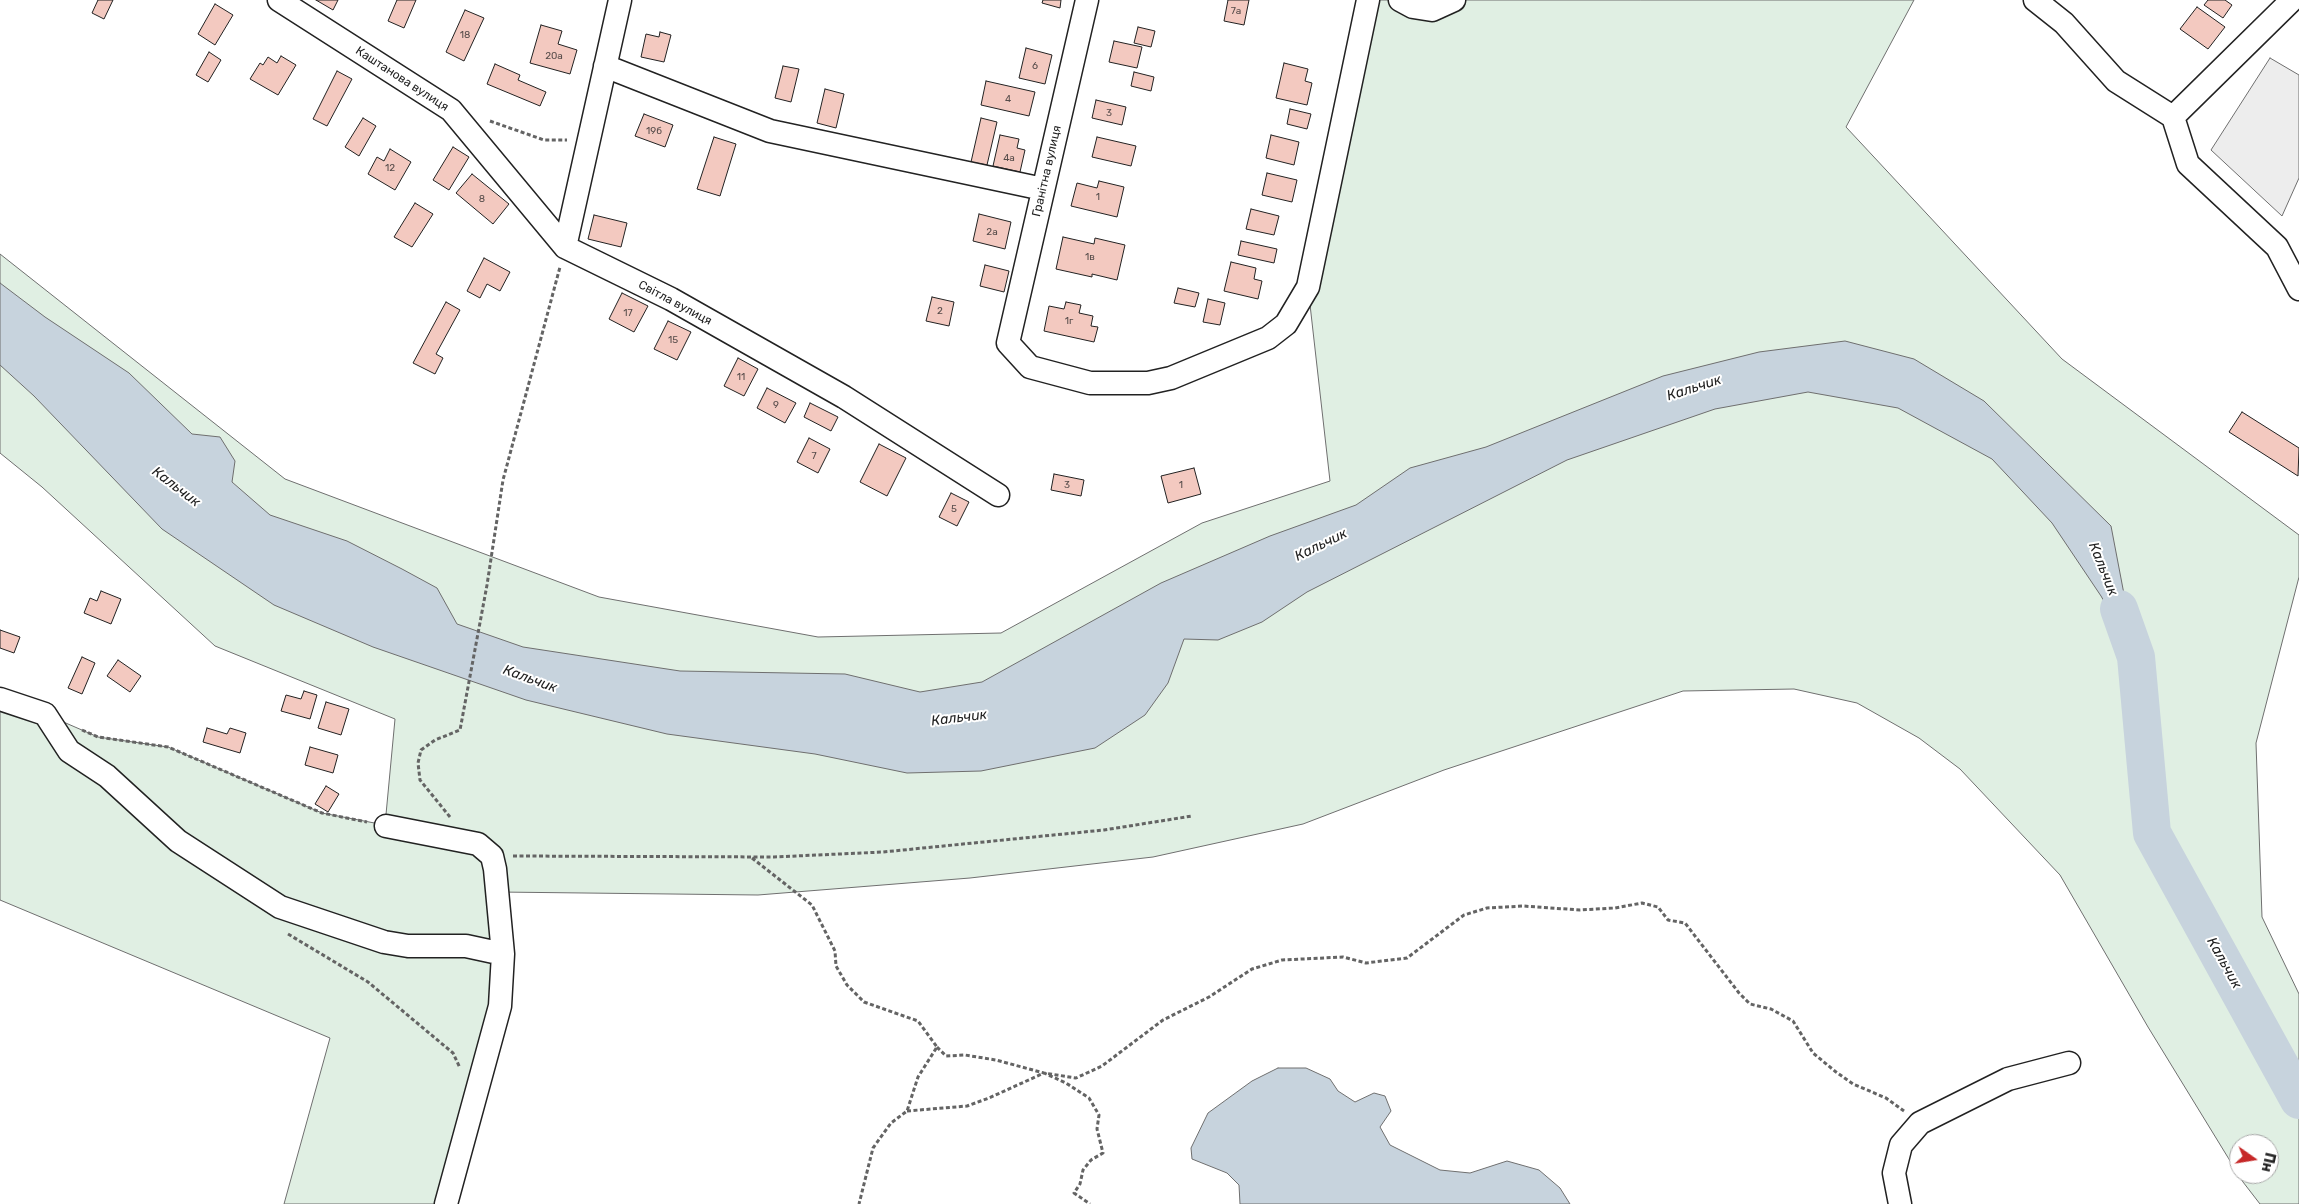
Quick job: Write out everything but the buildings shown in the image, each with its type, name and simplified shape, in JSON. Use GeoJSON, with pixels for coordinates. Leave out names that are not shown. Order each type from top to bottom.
{"type":"FeatureCollection","features":[{"type":"Feature","properties":{"kind":"street","name":"Каштанова вулиця"},"geometry":{"type":"LineString","coordinates":[[279,0],[450,110],[565,247]]}},
{"type":"Feature","properties":{"kind":"street"},"geometry":{"type":"LineString","coordinates":[[565,247],[620,0]]}},
{"type":"Feature","properties":{"kind":"street","name":"Гранітна вулиця"},"geometry":{"type":"LineString","coordinates":[[1087,0],[1008,343],[1030,367],[1090,383],[1148,383],[1171,378],[1268,338],[1286,324],[1308,287],[1368,0]]}},
{"type":"Feature","properties":{"kind":"street"},"geometry":{"type":"LineString","coordinates":[[1400,0],[1413,7],[1432,10],[1454,0]]}},
{"type":"Feature","properties":{"kind":"street"},"geometry":{"type":"LineString","coordinates":[[2035,0],[2064,23],[2116,81],[2173,117],[2188,164],[2277,247],[2299,290]]}},
{"type":"Feature","properties":{"kind":"street"},"geometry":{"type":"LineString","coordinates":[[2173,117],[2292,0]]}},
{"type":"Feature","properties":{"kind":"street"},"geometry":{"type":"LineString","coordinates":[[605,66],[770,131],[1043,189]]}},
{"type":"Feature","properties":{"kind":"street","name":"Світла вулиця"},"geometry":{"type":"LineString","coordinates":[[565,247],[671,299],[836,392],[998,495]]}},
{"type":"Feature","properties":{"kind":"street"},"geometry":{"type":"LineString","coordinates":[[0,700],[45,714],[68,751],[107,776],[178,841],[280,907],[384,942],[408,946],[466,946],[503,954]]}},
{"type":"Feature","properties":{"kind":"street"},"geometry":{"type":"LineString","coordinates":[[386,826],[478,844],[492,856],[503,954],[500,1006],[446,1204]]}},
{"type":"Feature","properties":{"kind":"street"},"geometry":{"type":"LineString","coordinates":[[1900,1204],[1894,1173],[1901,1145],[1920,1122],[2008,1079],[2068,1063]]}},
{"type":"Feature","properties":{"kind":"path"},"geometry":{"type":"LineString","coordinates":[[487,121],[555,142],[566,141],[590,132]]}},
{"type":"Feature","properties":{"kind":"path"},"geometry":{"type":"LineString","coordinates":[[452,819],[420,780],[418,763],[421,750],[435,740],[460,730],[487,585],[502,480],[565,247]]}},
{"type":"Feature","properties":{"kind":"path"},"geometry":{"type":"LineString","coordinates":[[98,737],[168,747],[322,813],[386,826]]}},
{"type":"Feature","properties":{"kind":"path"},"geometry":{"type":"LineString","coordinates":[[492,856],[752,857],[883,852],[1104,830],[1192,816]]}},
{"type":"Feature","properties":{"kind":"path"},"geometry":{"type":"LineString","coordinates":[[752,857],[812,906],[835,951],[836,966],[847,985],[864,1002],[918,1021],[946,1056],[965,1056],[996,1060],[1044,1073],[1076,1078],[1102,1066],[1163,1020],[1209,997],[1252,970],[1282,960],[1343,958],[1366,963],[1407,958],[1464,915],[1487,908],[1523,906],[1580,910],[1614,908],[1642,903],[1658,907],[1668,920],[1685,923],[1739,993],[1750,1004],[1771,1009],[1793,1021],[1813,1053],[1836,1072],[1853,1084],[1886,1098],[1920,1122]]}},
{"type":"Feature","properties":{"kind":"path"},"geometry":{"type":"LineString","coordinates":[[285,932],[368,982],[453,1053],[474,1101]]}},
{"type":"Feature","properties":{"kind":"path"},"geometry":{"type":"LineString","coordinates":[[907,1111],[918,1077],[937,1047]]}},
{"type":"Feature","properties":{"kind":"path"},"geometry":{"type":"LineString","coordinates":[[859,1204],[873,1148],[891,1123],[907,1111],[967,1106],[990,1098],[1044,1073],[1066,1083],[1089,1098],[1099,1115],[1097,1129],[1102,1153],[1091,1160],[1083,1170],[1080,1184],[1074,1193],[1090,1204]]}},
{"type":"Feature","properties":{"kind":"green space"},"geometry":{"type":"Polygon","coordinates":[[[1368,0],[1914,0],[1846,127],[2062,359],[2299,535],[2299,577],[2256,743],[2262,917],[2299,994],[2299,1204],[2260,1204],[2245,1184],[2279,1184],[2279,1134],[2229,1134],[2229,1159],[2148,1027],[2060,875],[1960,769],[1919,738],[1857,703],[1794,689],[1683,691],[1444,770],[1303,824],[1153,857],[970,878],[758,895],[498,892],[503,954],[446,1204],[284,1204],[330,1038],[0,900],[0,699],[45,714],[98,737],[168,747],[322,813],[385,825],[395,719],[215,646],[42,487],[0,453],[0,254],[285,479],[599,597],[818,637],[1001,633],[1202,523],[1330,481],[1308,287],[1368,0]]]}},
{"type":"Feature","properties":{"kind":"shaded area"},"geometry":{"type":"Polygon","coordinates":[[[2270,58],[2299,75],[2299,178],[2282,216],[2211,150],[2270,58]]]}},
{"type":"Feature","properties":{"kind":"water"},"geometry":{"type":"Polygon","coordinates":[[[0,283],[45,317],[129,373],[192,434],[220,437],[235,461],[232,482],[270,515],[347,541],[402,569],[437,588],[457,624],[523,647],[680,671],[845,674],[920,692],[982,682],[1161,583],[1270,536],[1356,505],[1410,468],[1486,447],[1663,376],[1759,352],[1845,341],[1914,359],[1984,401],[2111,526],[2136,657],[2101,596],[2052,523],[1992,459],[1898,408],[1808,392],[1715,409],[1567,460],[1307,592],[1262,622],[1218,640],[1184,639],[1168,683],[1145,715],[1095,748],[981,771],[907,773],[815,754],[667,734],[526,700],[373,647],[274,605],[162,529],[34,396],[0,365],[0,283]]]}},
{"type":"Feature","properties":{"kind":"water"},"geometry":{"type":"Polygon","coordinates":[[[1278,1068],[1306,1068],[1330,1079],[1338,1091],[1355,1102],[1374,1093],[1385,1096],[1391,1111],[1380,1127],[1390,1145],[1440,1170],[1470,1173],[1507,1161],[1539,1170],[1560,1188],[1570,1204],[1240,1204],[1239,1185],[1227,1173],[1192,1159],[1191,1148],[1208,1113],[1252,1081],[1278,1068]]]}},
{"type":"Feature","properties":{"kind":"waterway","name":"Кальчик"},"geometry":{"type":"LineString","coordinates":[[2119,609],[2136,657],[2152,833],[2299,1100]]}}]}
